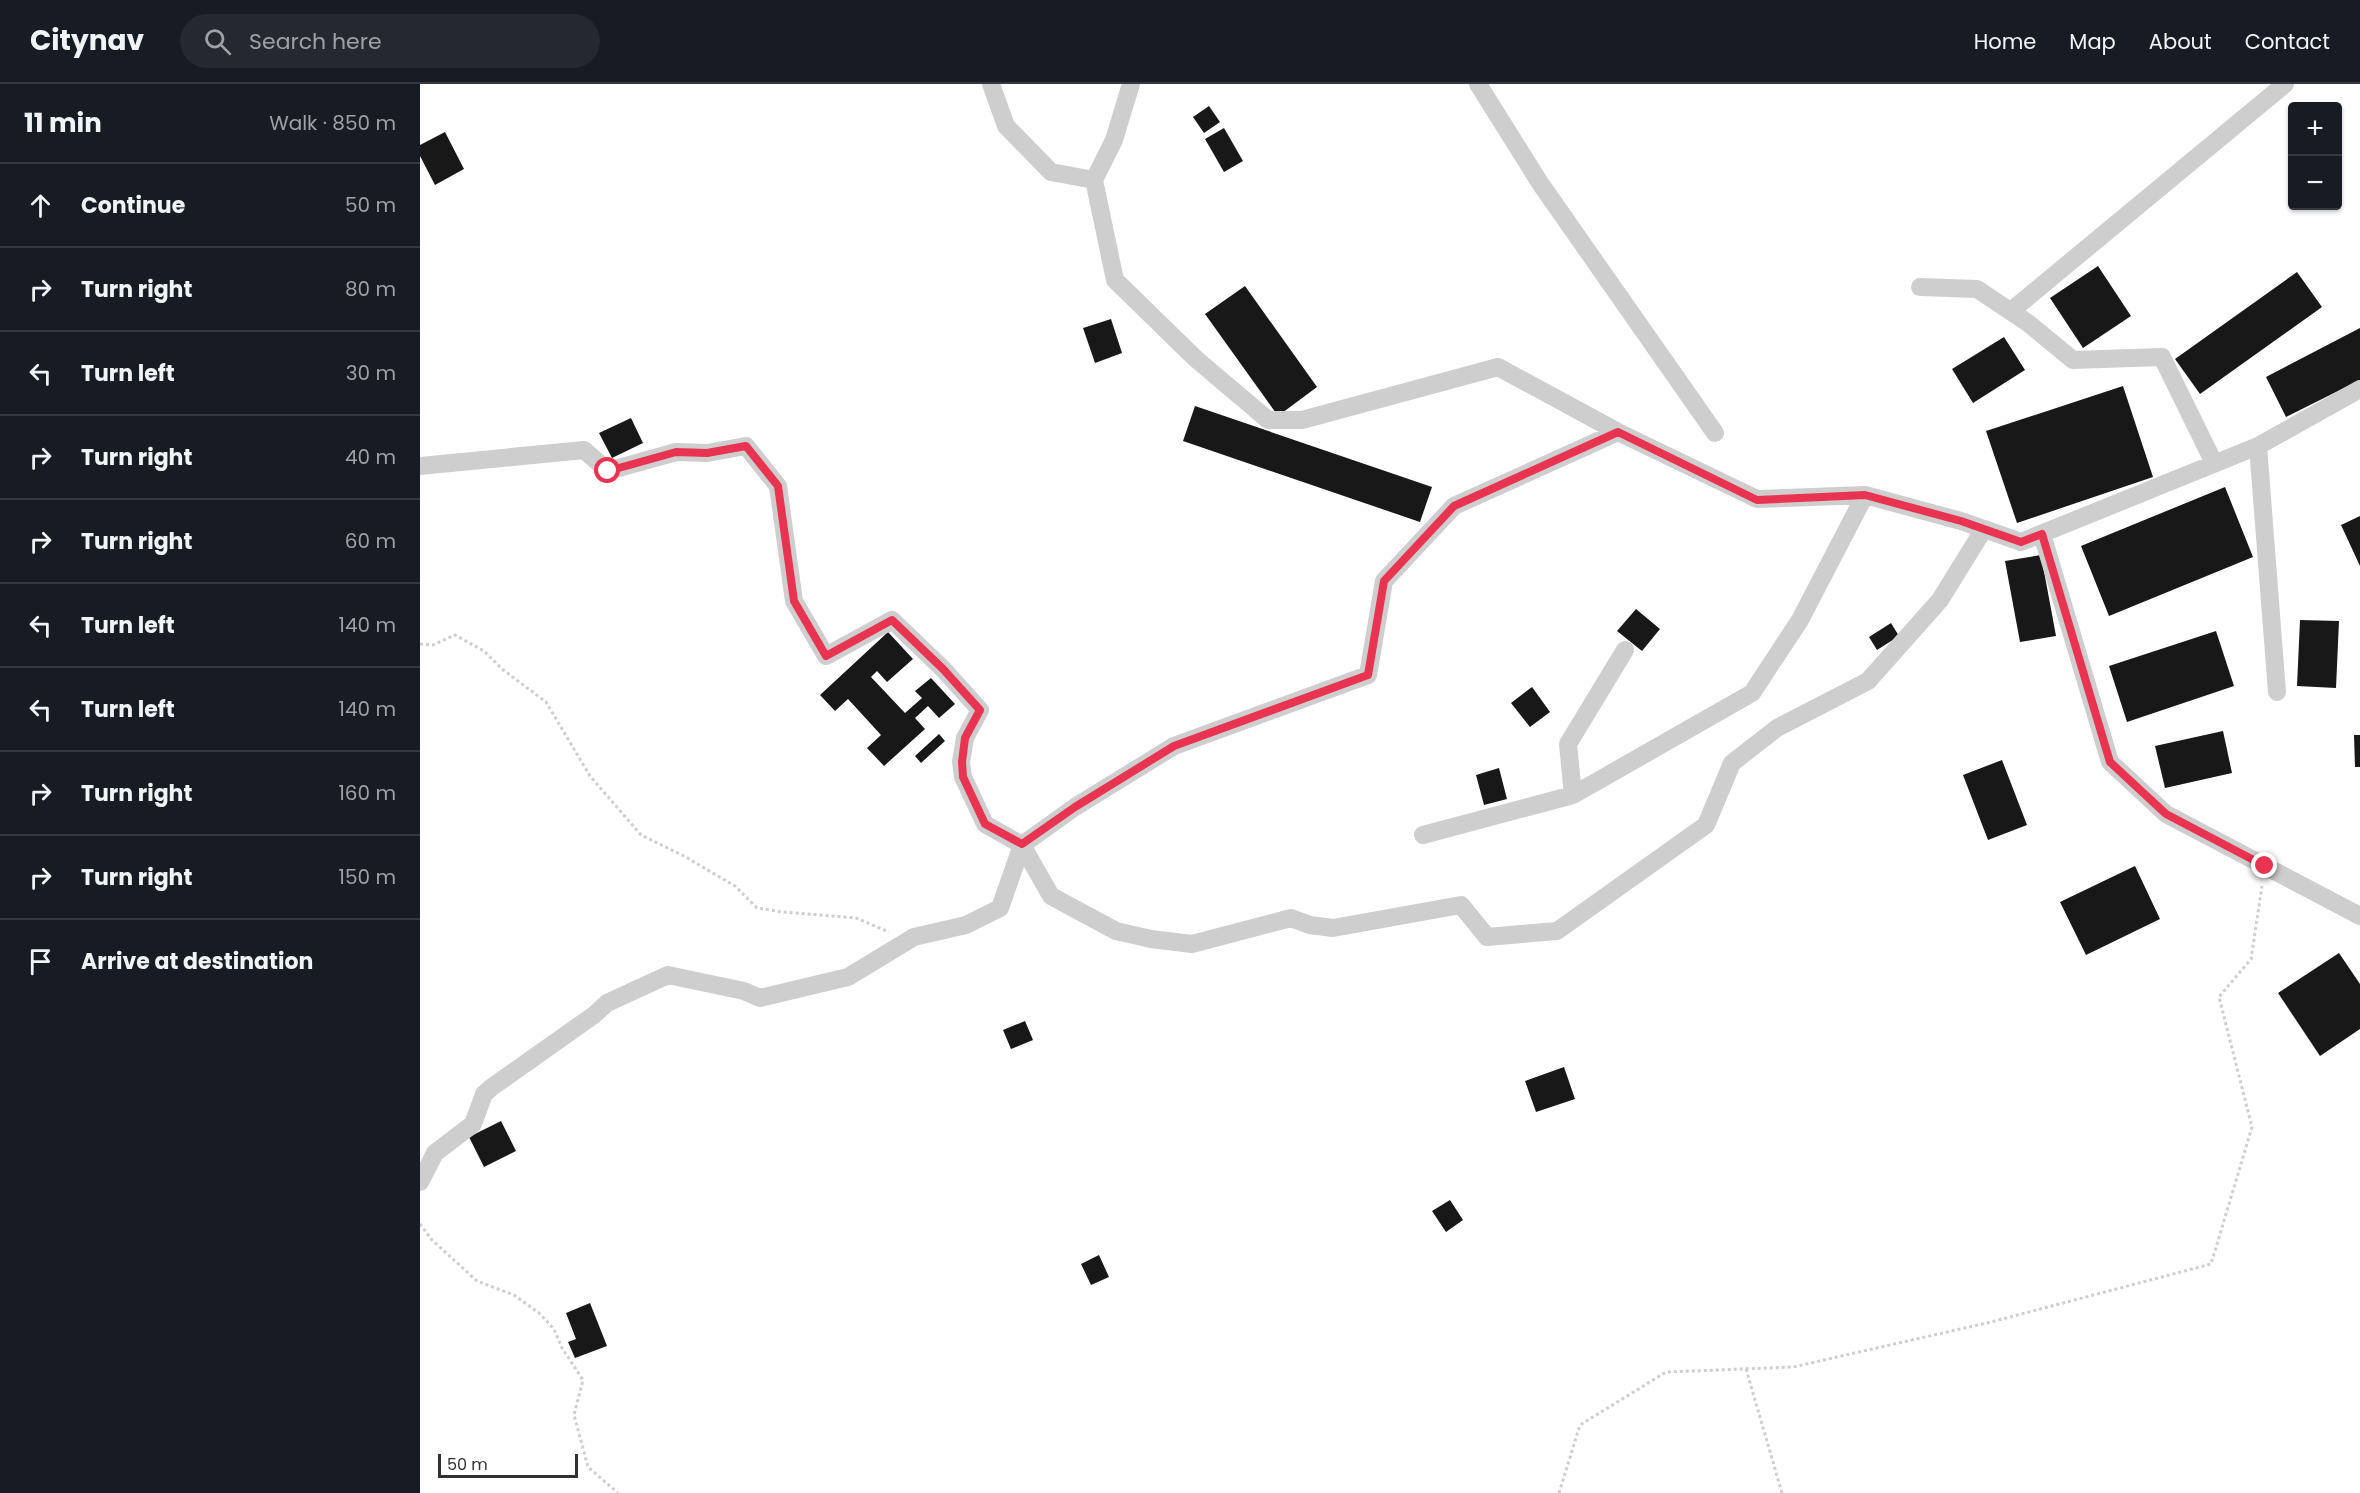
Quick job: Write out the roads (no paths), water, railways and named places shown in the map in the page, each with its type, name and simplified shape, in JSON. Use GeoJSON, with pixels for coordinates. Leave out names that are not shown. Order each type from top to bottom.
{"type":"FeatureCollection","features":[{"type":"Feature","properties":{"kind":"street"},"geometry":{"type":"LineString","coordinates":[[991,84],[1006,126],[1051,172],[1094,180]]}},
{"type":"Feature","properties":{"kind":"street"},"geometry":{"type":"LineString","coordinates":[[1131,84],[1114,140],[1094,180],[1115,280],[1196,359],[1269,420],[1302,420],[1498,367],[1618,432],[1757,500],[1865,495],[1961,521],[2021,542],[2258,446],[2360,389]]}},
{"type":"Feature","properties":{"kind":"street"},"geometry":{"type":"LineString","coordinates":[[1478,84],[1540,183],[1715,433]]}},
{"type":"Feature","properties":{"kind":"street"},"geometry":{"type":"LineString","coordinates":[[2011,311],[2285,84]]}},
{"type":"Feature","properties":{"kind":"street"},"geometry":{"type":"LineString","coordinates":[[1920,286],[1977,289],[2011,311],[2073,360],[2162,357],[2214,463]]}},
{"type":"Feature","properties":{"kind":"street"},"geometry":{"type":"LineString","coordinates":[[420,1182],[435,1153],[473,1124],[484,1094],[492,1087],[594,1016],[607,1004],[668,975],[744,991],[760,998],[848,977],[914,937],[966,925],[1000,908],[1022,844],[1075,807],[1174,746],[1368,675],[1384,581],[1454,506],[1618,432]]}},
{"type":"Feature","properties":{"kind":"street"},"geometry":{"type":"LineString","coordinates":[[420,466],[584,450],[608,471],[676,452],[707,453],[746,446],[778,486],[794,601],[826,656],[892,620],[943,669],[980,710],[965,738],[963,777],[985,824],[1022,844],[1051,896],[1116,931],[1151,939],[1192,944],[1291,918],[1310,925],[1333,928],[1461,905],[1487,938],[1557,931],[1706,825],[1732,763],[1776,728],[1868,681],[1941,600],[1984,529]]}},
{"type":"Feature","properties":{"kind":"street"},"geometry":{"type":"LineString","coordinates":[[2258,446],[2277,692]]}},
{"type":"Feature","properties":{"kind":"street"},"geometry":{"type":"LineString","coordinates":[[1423,835],[1573,795],[1752,693],[1800,620],[1865,495]]}},
{"type":"Feature","properties":{"kind":"street"},"geometry":{"type":"LineString","coordinates":[[2042,534],[2110,762],[2166,814],[2360,916]]}},
{"type":"Feature","properties":{"kind":"street"},"geometry":{"type":"LineString","coordinates":[[1573,795],[1568,744],[1625,650]]}}]}
